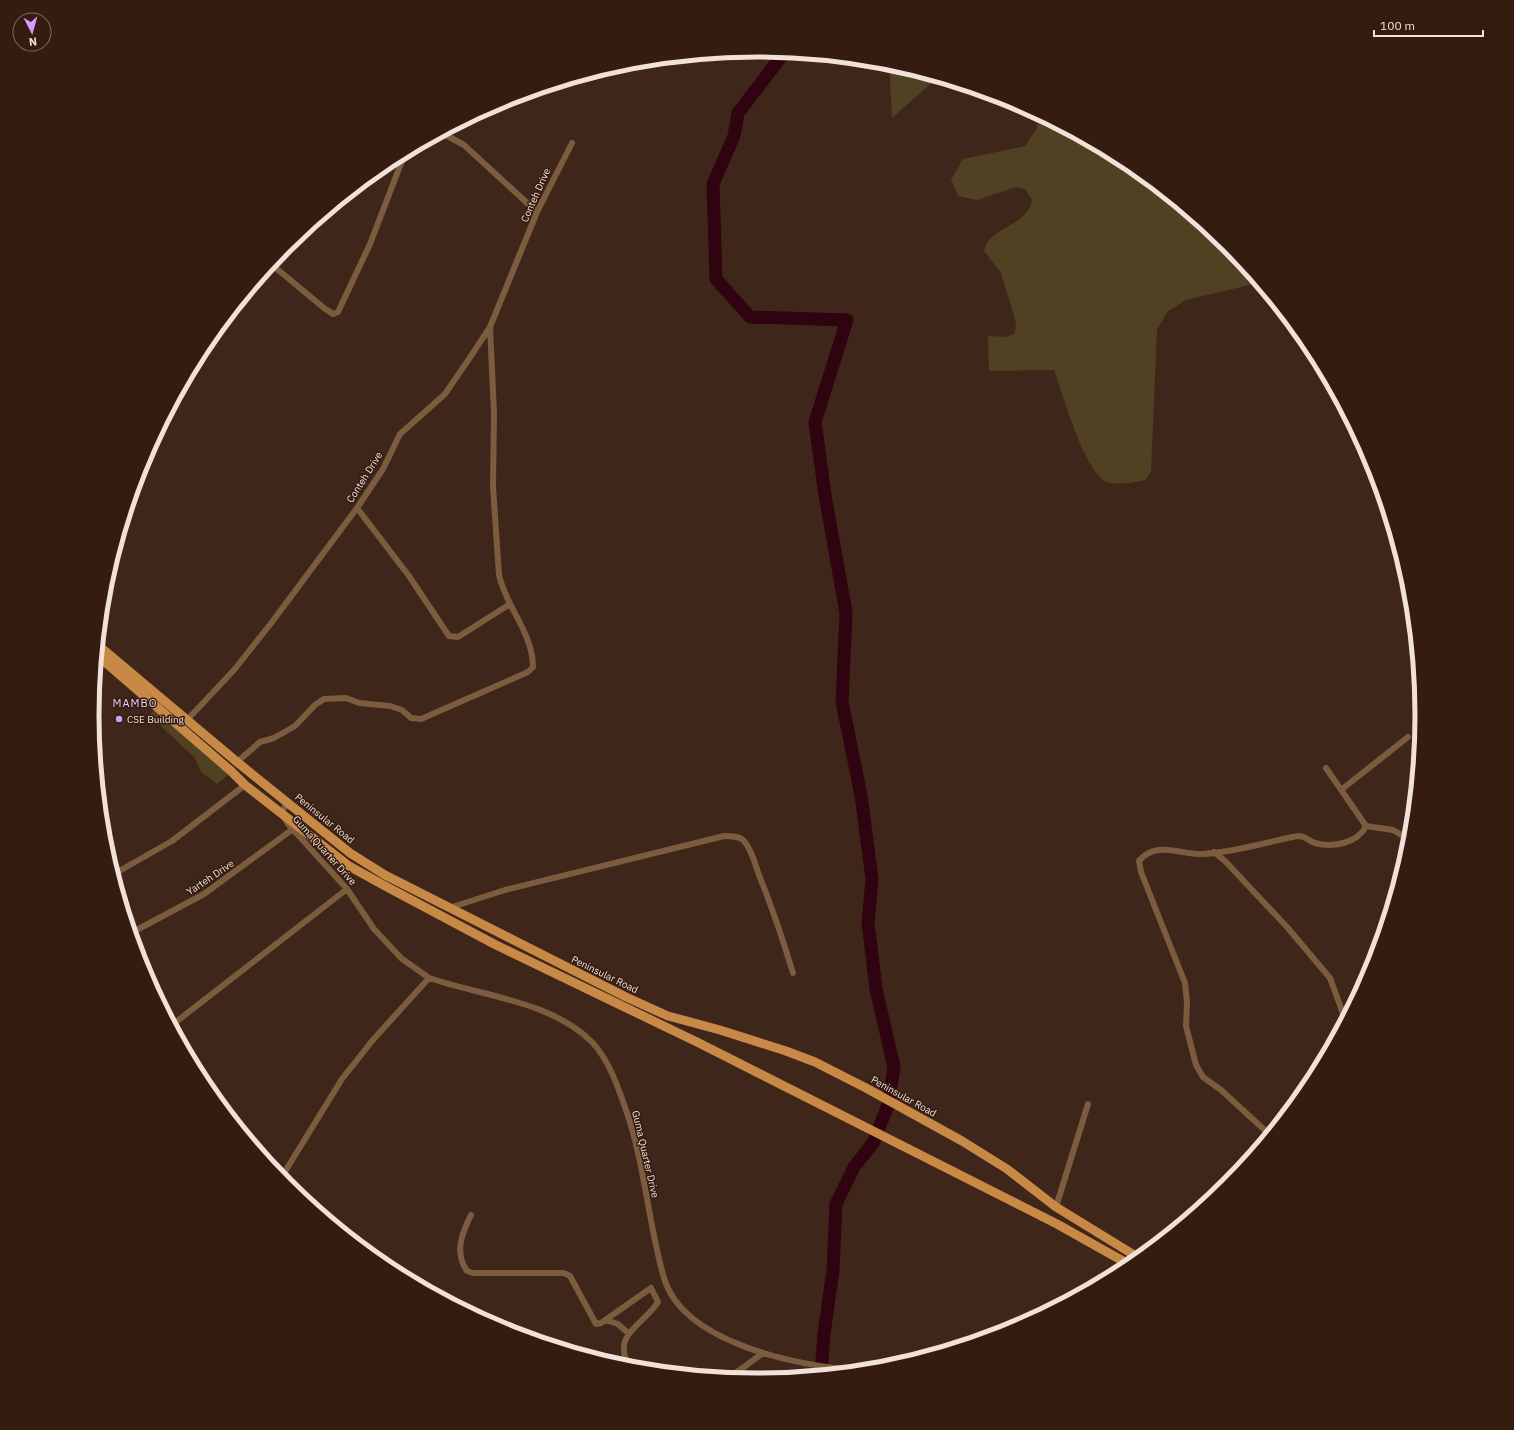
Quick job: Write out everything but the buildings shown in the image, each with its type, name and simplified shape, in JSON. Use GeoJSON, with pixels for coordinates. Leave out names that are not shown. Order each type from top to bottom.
{"type":"FeatureCollection","features":[{"type":"Feature","properties":{"kind":"main road","name":"Peninsular Road"},"geometry":{"type":"LineString","coordinates":[[103,649],[237,762],[350,853],[385,875],[557,963],[668,1016],[720,1030],[815,1062],[919,1116],[962,1141],[1006,1169],[1056,1207],[1133,1255]]}},
{"type":"Feature","properties":{"kind":"main road","name":"Peninsular Road"},"geometry":{"type":"LineString","coordinates":[[102,659],[231,771],[245,785],[282,812],[349,866],[575,984],[699,1043],[1057,1224],[1124,1261]]}},
{"type":"Feature","properties":{"kind":"street"},"geometry":{"type":"LineString","coordinates":[[446,135],[464,145],[537,212]]}},
{"type":"Feature","properties":{"kind":"street","name":"Conteh Drive"},"geometry":{"type":"LineString","coordinates":[[187,720],[234,670],[272,622],[383,469],[400,434],[445,394],[490,327],[537,212],[572,144]]}},
{"type":"Feature","properties":{"kind":"street"},"geometry":{"type":"LineString","coordinates":[[275,267],[324,308],[333,314],[338,312],[370,244],[402,161]]}},
{"type":"Feature","properties":{"kind":"street"},"geometry":{"type":"LineString","coordinates":[[237,762],[260,742],[274,738],[295,726],[315,705],[324,699],[346,698],[359,703],[390,706],[402,710],[411,718],[421,719],[528,672],[533,667],[533,662],[522,626],[502,590],[496,555],[493,487],[494,413],[490,327]]}},
{"type":"Feature","properties":{"kind":"street"},"geometry":{"type":"LineString","coordinates":[[356,508],[409,576],[449,636],[458,636],[510,604]]}},
{"type":"Feature","properties":{"kind":"street"},"geometry":{"type":"LineString","coordinates":[[1341,790],[1408,736]]}},
{"type":"Feature","properties":{"kind":"street"},"geometry":{"type":"LineString","coordinates":[[1326,768],[1366,826]]}},
{"type":"Feature","properties":{"kind":"street"},"geometry":{"type":"LineString","coordinates":[[118,872],[172,841],[245,785]]}},
{"type":"Feature","properties":{"kind":"street","name":"Guma Quarter Drive"},"geometry":{"type":"LineString","coordinates":[[288,803],[282,812],[283,818],[347,889],[374,929],[401,958],[429,978],[486,995],[536,1007],[575,1028],[592,1042],[607,1062],[631,1125],[664,1279],[669,1290],[682,1309],[717,1334],[763,1353],[782,1360],[834,1368]]}},
{"type":"Feature","properties":{"kind":"street"},"geometry":{"type":"LineString","coordinates":[[1366,826],[1384,827],[1403,836]]}},
{"type":"Feature","properties":{"kind":"street"},"geometry":{"type":"LineString","coordinates":[[1266,1132],[1221,1090],[1203,1077],[1196,1065],[1186,1026],[1187,1002],[1185,983],[1140,872],[1139,861],[1145,854],[1163,850],[1201,854],[1300,836],[1315,843],[1341,843],[1355,839],[1363,832],[1366,826]]}},
{"type":"Feature","properties":{"kind":"street","name":"Yarteh Drive"},"geometry":{"type":"LineString","coordinates":[[136,931],[204,894],[293,829]]}},
{"type":"Feature","properties":{"kind":"street"},"geometry":{"type":"LineString","coordinates":[[449,908],[505,890],[724,836],[735,837],[744,841],[752,856],[773,909],[793,973]]}},
{"type":"Feature","properties":{"kind":"street"},"geometry":{"type":"LineString","coordinates":[[1214,852],[1225,861],[1287,927],[1330,978],[1343,1014]]}},
{"type":"Feature","properties":{"kind":"street"},"geometry":{"type":"LineString","coordinates":[[176,1022],[347,889]]}},
{"type":"Feature","properties":{"kind":"street"},"geometry":{"type":"LineString","coordinates":[[285,1172],[342,1079],[372,1041],[429,978]]}},
{"type":"Feature","properties":{"kind":"street"},"geometry":{"type":"LineString","coordinates":[[1056,1207],[1088,1104]]}},
{"type":"Feature","properties":{"kind":"street"},"geometry":{"type":"LineString","coordinates":[[471,1214],[462,1234],[460,1248],[460,1257],[467,1271],[473,1273],[564,1273],[570,1276],[593,1321],[596,1324],[606,1320],[651,1288],[658,1302],[628,1333],[625,1340],[625,1352],[627,1360]]}},
{"type":"Feature","properties":{"kind":"street"},"geometry":{"type":"LineString","coordinates":[[606,1320],[618,1324],[628,1333]]}},
{"type":"Feature","properties":{"kind":"street"},"geometry":{"type":"LineString","coordinates":[[736,1373],[763,1353]]}},
{"type":"Feature","properties":{"kind":"shaded area"},"geometry":{"type":"Polygon","coordinates":[[[889,71],[934,81],[892,118],[889,71]]]}},
{"type":"Feature","properties":{"kind":"shaded area"},"geometry":{"type":"Polygon","coordinates":[[[1038,120],[1086,145],[1123,168],[1158,193],[1191,220],[1254,284],[1186,300],[1167,312],[1157,330],[1151,471],[1146,480],[1113,484],[1100,477],[1083,451],[1054,370],[989,371],[988,336],[1008,337],[1015,333],[1016,322],[1001,273],[984,251],[987,243],[993,236],[1024,216],[1029,209],[1032,200],[1025,189],[1016,187],[977,200],[958,196],[951,180],[963,159],[1025,146],[1037,128],[1038,120]]]}},
{"type":"Feature","properties":{"kind":"shaded area"},"geometry":{"type":"Polygon","coordinates":[[[158,707],[233,771],[217,784],[201,772],[195,758],[149,715],[158,707]]]}},
{"type":"Feature","properties":{"kind":"waterway"},"geometry":{"type":"LineString","coordinates":[[781,58],[738,113],[734,136],[713,184],[716,279],[750,317],[847,320],[815,422],[825,495],[846,613],[842,702],[861,795],[872,879],[868,922],[876,989],[894,1067],[888,1105],[873,1143],[854,1167],[836,1204],[833,1270],[824,1334],[821,1370]]}},
{"type":"Feature","properties":{"kind":"place","name":"CSE Building"},"geometry":{"type":"Point","coordinates":[119,719]}},
{"type":"Feature","properties":{"kind":"district","name":"MAMBO"},"geometry":{"type":"Point","coordinates":[135,703]}}]}
